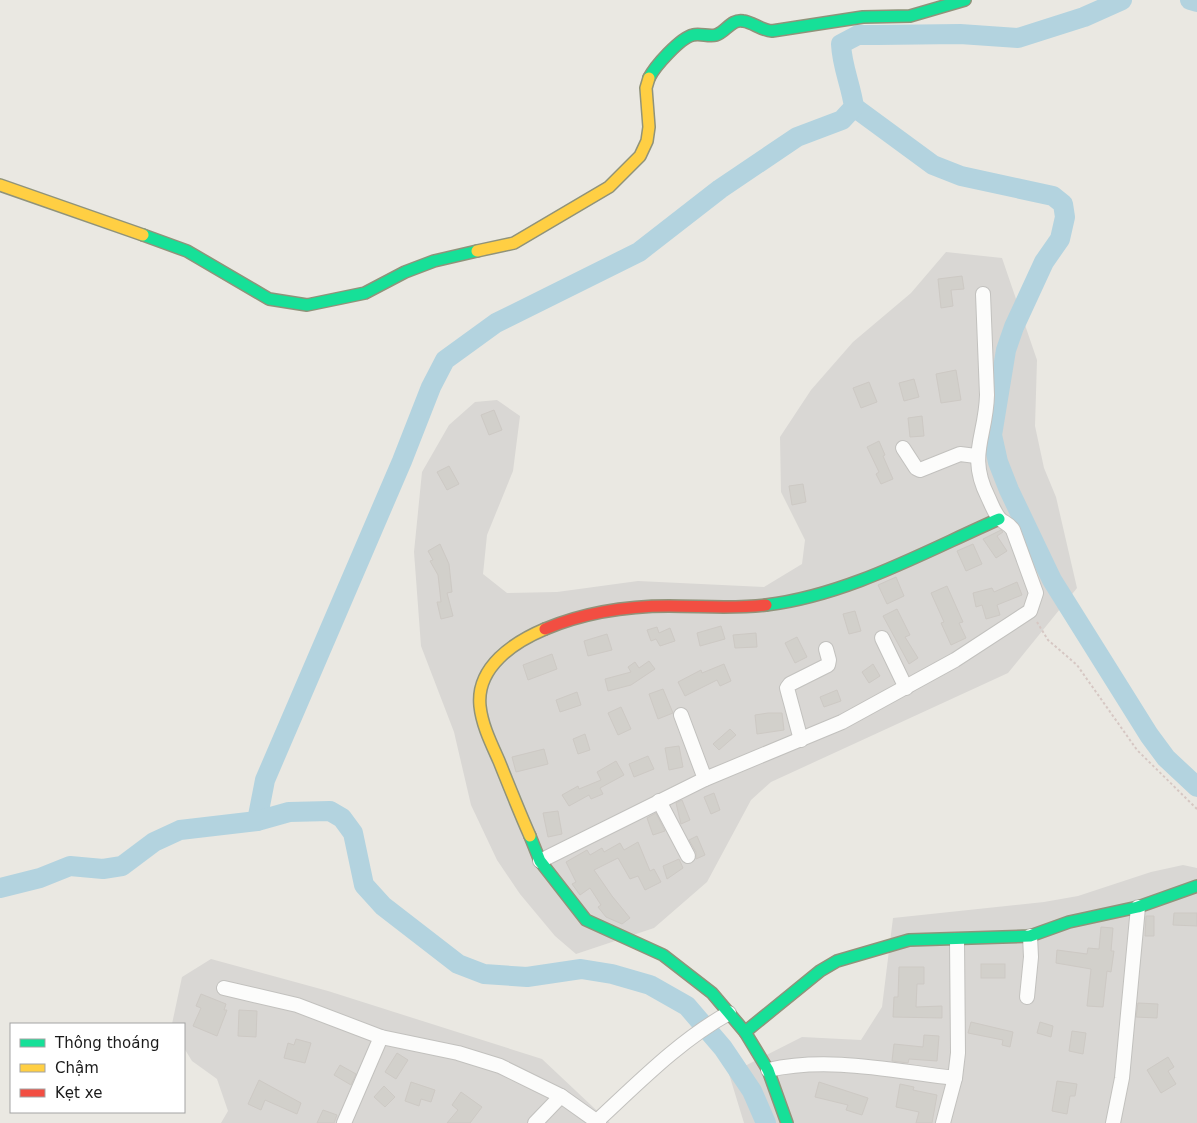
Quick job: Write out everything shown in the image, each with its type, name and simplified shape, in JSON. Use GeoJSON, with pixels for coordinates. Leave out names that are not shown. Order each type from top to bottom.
{"type":"FeatureCollection","features":[{"type":"Feature","properties":{"kind":"street"},"geometry":{"type":"LineString","coordinates":[[0,185],[187,250],[246,288],[269,299],[307,305],[348,298],[434,261],[514,243],[609,187],[640,156],[647,141],[649,127],[646,88],[650,76],[661,61],[686,38],[693,35],[718,35],[734,21],[743,20],[763,31],[772,31],[863,17],[910,16],[965,0]]}},
{"type":"Feature","properties":{"kind":"street"},"geometry":{"type":"LineString","coordinates":[[540,862],[705,779],[842,722],[955,660],[1030,611],[1036,593],[1013,530],[1008,524],[999,519],[980,478],[976,456],[987,403],[983,294]]}},
{"type":"Feature","properties":{"kind":"street"},"geometry":{"type":"LineString","coordinates":[[903,448],[916,468],[920,470],[960,454],[976,456]]}},
{"type":"Feature","properties":{"kind":"street"},"geometry":{"type":"LineString","coordinates":[[787,1123],[768,1070],[745,1032],[712,993],[664,955],[586,920],[540,862],[486,730],[480,710],[480,696],[484,681],[491,667],[502,654],[518,641],[546,628],[590,615],[666,606],[718,609],[791,601],[822,595],[852,584],[999,519]]}},
{"type":"Feature","properties":{"kind":"street"},"geometry":{"type":"LineString","coordinates":[[882,638],[906,688]]}},
{"type":"Feature","properties":{"kind":"street"},"geometry":{"type":"LineString","coordinates":[[800,740],[787,688],[790,684],[828,664],[826,648]]}},
{"type":"Feature","properties":{"kind":"street"},"geometry":{"type":"LineString","coordinates":[[681,715],[705,779]]}},
{"type":"Feature","properties":{"kind":"street"},"geometry":{"type":"LineString","coordinates":[[658,801],[688,856]]}},
{"type":"Feature","properties":{"kind":"street"},"geometry":{"type":"LineString","coordinates":[[745,1032],[820,971],[837,962],[909,940],[957,940],[1030,936],[1069,922],[1138,907],[1197,886]]}},
{"type":"Feature","properties":{"kind":"street"},"geometry":{"type":"LineString","coordinates":[[1113,1123],[1122,1078],[1138,907]]}},
{"type":"Feature","properties":{"kind":"street"},"geometry":{"type":"LineString","coordinates":[[1027,997],[1032,957],[1030,936]]}},
{"type":"Feature","properties":{"kind":"street"},"geometry":{"type":"LineString","coordinates":[[943,1123],[955,1078],[958,1053],[957,940]]}},
{"type":"Feature","properties":{"kind":"street"},"geometry":{"type":"LineString","coordinates":[[224,988],[297,1005],[381,1037],[480,1059],[517,1073],[561,1096],[598,1122],[647,1075],[704,1028],[729,1013]]}},
{"type":"Feature","properties":{"kind":"street"},"geometry":{"type":"LineString","coordinates":[[344,1123],[381,1037]]}},
{"type":"Feature","properties":{"kind":"street"},"geometry":{"type":"LineString","coordinates":[[768,1070],[803,1064],[832,1064],[955,1078]]}},
{"type":"Feature","properties":{"kind":"street"},"geometry":{"type":"LineString","coordinates":[[535,1123],[561,1096]]}},
{"type":"Feature","properties":{"kind":"path"},"geometry":{"type":"LineString","coordinates":[[1030,611],[1048,640],[1077,665],[1137,750],[1197,809]]}},
{"type":"Feature","properties":{"kind":"shaded area"},"geometry":{"type":"Polygon","coordinates":[[[946,252],[1002,258],[1037,360],[1035,426],[1044,468],[1056,497],[1077,588],[1008,673],[771,782],[751,800],[707,882],[654,928],[576,954],[555,936],[520,894],[497,860],[471,805],[454,732],[421,646],[414,552],[422,472],[449,425],[475,402],[497,400],[520,416],[513,471],[487,535],[483,574],[507,593],[557,592],[638,581],[764,587],[802,564],[805,540],[781,492],[780,437],[811,390],[853,342],[911,293],[946,252]]]}},
{"type":"Feature","properties":{"kind":"shaded area"},"geometry":{"type":"Polygon","coordinates":[[[1183,865],[1197,868],[1197,1123],[744,1123],[729,1074],[802,1037],[861,1040],[882,1007],[893,918],[1044,902],[1078,896],[1151,872],[1183,865]]]}},
{"type":"Feature","properties":{"kind":"shaded area"},"geometry":{"type":"Polygon","coordinates":[[[211,959],[328,991],[542,1059],[610,1123],[221,1123],[228,1111],[217,1079],[192,1061],[185,1050],[185,1023],[172,1023],[182,977],[211,959]]]}},
{"type":"Feature","properties":{"kind":"building"},"geometry":{"type":"Polygon","coordinates":[[[962,276],[964,289],[951,290],[953,306],[941,308],[938,279],[962,276]]]}},
{"type":"Feature","properties":{"kind":"building"},"geometry":{"type":"Polygon","coordinates":[[[956,370],[961,400],[941,403],[936,374],[956,370]]]}},
{"type":"Feature","properties":{"kind":"building"},"geometry":{"type":"Polygon","coordinates":[[[914,379],[919,397],[904,401],[899,383],[914,379]]]}},
{"type":"Feature","properties":{"kind":"building"},"geometry":{"type":"Polygon","coordinates":[[[869,382],[877,402],[861,408],[853,388],[869,382]]]}},
{"type":"Feature","properties":{"kind":"building"},"geometry":{"type":"Polygon","coordinates":[[[494,410],[502,430],[489,435],[481,415],[494,410]]]}},
{"type":"Feature","properties":{"kind":"building"},"geometry":{"type":"Polygon","coordinates":[[[922,416],[924,436],[910,437],[908,418],[922,416]]]}},
{"type":"Feature","properties":{"kind":"building"},"geometry":{"type":"Polygon","coordinates":[[[879,441],[893,479],[881,484],[876,474],[879,472],[867,447],[879,441]]]}},
{"type":"Feature","properties":{"kind":"building"},"geometry":{"type":"Polygon","coordinates":[[[449,466],[459,484],[447,490],[437,472],[449,466]]]}},
{"type":"Feature","properties":{"kind":"building"},"geometry":{"type":"Polygon","coordinates":[[[803,484],[806,502],[792,505],[789,486],[803,484]]]}},
{"type":"Feature","properties":{"kind":"building"},"geometry":{"type":"Polygon","coordinates":[[[1001,530],[1003,532],[997,536],[1007,551],[996,558],[983,539],[1001,530]]]}},
{"type":"Feature","properties":{"kind":"building"},"geometry":{"type":"Polygon","coordinates":[[[440,544],[449,564],[452,592],[447,593],[453,616],[441,619],[437,602],[441,602],[438,575],[430,561],[433,560],[428,551],[440,544]]]}},
{"type":"Feature","properties":{"kind":"building"},"geometry":{"type":"Polygon","coordinates":[[[973,544],[982,564],[966,571],[957,551],[973,544]]]}},
{"type":"Feature","properties":{"kind":"building"},"geometry":{"type":"Polygon","coordinates":[[[896,577],[904,596],[887,604],[878,585],[896,577]]]}},
{"type":"Feature","properties":{"kind":"building"},"geometry":{"type":"Polygon","coordinates":[[[1017,582],[1022,595],[997,605],[1000,615],[986,619],[982,605],[976,607],[973,593],[992,588],[994,592],[1017,582]]]}},
{"type":"Feature","properties":{"kind":"building"},"geometry":{"type":"Polygon","coordinates":[[[947,586],[963,622],[959,623],[966,638],[951,645],[941,623],[944,622],[931,593],[947,586]]]}},
{"type":"Feature","properties":{"kind":"building"},"geometry":{"type":"Polygon","coordinates":[[[897,609],[910,635],[905,637],[918,658],[909,664],[883,616],[897,609]]]}},
{"type":"Feature","properties":{"kind":"building"},"geometry":{"type":"Polygon","coordinates":[[[855,611],[861,631],[849,634],[843,614],[855,611]]]}},
{"type":"Feature","properties":{"kind":"building"},"geometry":{"type":"Polygon","coordinates":[[[721,626],[725,639],[700,646],[697,633],[721,626]]]}},
{"type":"Feature","properties":{"kind":"building"},"geometry":{"type":"Polygon","coordinates":[[[657,627],[659,633],[670,628],[675,641],[660,646],[656,639],[651,641],[647,630],[657,627]]]}},
{"type":"Feature","properties":{"kind":"building"},"geometry":{"type":"Polygon","coordinates":[[[756,633],[757,647],[735,648],[733,635],[756,633]]]}},
{"type":"Feature","properties":{"kind":"building"},"geometry":{"type":"Polygon","coordinates":[[[607,634],[612,650],[588,656],[584,641],[607,634]]]}},
{"type":"Feature","properties":{"kind":"building"},"geometry":{"type":"Polygon","coordinates":[[[797,637],[807,657],[795,663],[785,643],[797,637]]]}},
{"type":"Feature","properties":{"kind":"building"},"geometry":{"type":"Polygon","coordinates":[[[552,654],[557,669],[528,680],[523,665],[552,654]]]}},
{"type":"Feature","properties":{"kind":"building"},"geometry":{"type":"Polygon","coordinates":[[[649,661],[655,669],[631,685],[608,691],[605,679],[631,672],[628,667],[635,662],[639,668],[649,661]]]}},
{"type":"Feature","properties":{"kind":"building"},"geometry":{"type":"Polygon","coordinates":[[[724,664],[731,681],[720,686],[717,680],[685,696],[678,682],[701,670],[702,673],[724,664]]]}},
{"type":"Feature","properties":{"kind":"building"},"geometry":{"type":"Polygon","coordinates":[[[873,664],[880,676],[869,683],[862,672],[873,664]]]}},
{"type":"Feature","properties":{"kind":"building"},"geometry":{"type":"Polygon","coordinates":[[[663,689],[673,713],[658,719],[649,694],[663,689]]]}},
{"type":"Feature","properties":{"kind":"building"},"geometry":{"type":"Polygon","coordinates":[[[837,690],[841,701],[824,707],[820,697],[837,690]]]}},
{"type":"Feature","properties":{"kind":"building"},"geometry":{"type":"Polygon","coordinates":[[[577,692],[581,705],[560,712],[556,700],[577,692]]]}},
{"type":"Feature","properties":{"kind":"building"},"geometry":{"type":"Polygon","coordinates":[[[621,707],[631,729],[618,735],[608,713],[621,707]]]}},
{"type":"Feature","properties":{"kind":"building"},"geometry":{"type":"Polygon","coordinates":[[[782,713],[784,730],[757,734],[755,715],[782,713]]]}},
{"type":"Feature","properties":{"kind":"building"},"geometry":{"type":"Polygon","coordinates":[[[730,729],[736,735],[719,750],[713,744],[730,729]]]}},
{"type":"Feature","properties":{"kind":"building"},"geometry":{"type":"Polygon","coordinates":[[[585,734],[590,750],[578,754],[573,739],[585,734]]]}},
{"type":"Feature","properties":{"kind":"building"},"geometry":{"type":"Polygon","coordinates":[[[679,746],[683,767],[669,770],[665,748],[679,746]]]}},
{"type":"Feature","properties":{"kind":"building"},"geometry":{"type":"Polygon","coordinates":[[[544,749],[548,764],[516,772],[512,757],[544,749]]]}},
{"type":"Feature","properties":{"kind":"building"},"geometry":{"type":"Polygon","coordinates":[[[648,756],[654,769],[634,777],[629,764],[648,756]]]}},
{"type":"Feature","properties":{"kind":"building"},"geometry":{"type":"Polygon","coordinates":[[[616,761],[624,775],[600,788],[603,794],[591,799],[589,795],[569,806],[562,795],[578,786],[579,789],[601,780],[597,772],[616,761]]]}},
{"type":"Feature","properties":{"kind":"building"},"geometry":{"type":"Polygon","coordinates":[[[714,793],[720,810],[711,814],[704,797],[714,793]]]}},
{"type":"Feature","properties":{"kind":"building"},"geometry":{"type":"Polygon","coordinates":[[[682,800],[690,820],[681,824],[676,803],[682,800]]]}},
{"type":"Feature","properties":{"kind":"building"},"geometry":{"type":"Polygon","coordinates":[[[558,811],[562,834],[548,837],[543,813],[558,811]]]}},
{"type":"Feature","properties":{"kind":"building"},"geometry":{"type":"Polygon","coordinates":[[[656,813],[665,831],[653,835],[647,818],[656,813]]]}},
{"type":"Feature","properties":{"kind":"building"},"geometry":{"type":"Polygon","coordinates":[[[697,836],[705,855],[696,859],[696,852],[689,840],[697,836]]]}},
{"type":"Feature","properties":{"kind":"building"},"geometry":{"type":"Polygon","coordinates":[[[638,842],[650,871],[654,869],[661,882],[645,890],[638,876],[630,879],[618,858],[594,870],[630,918],[622,924],[606,917],[598,907],[601,905],[590,888],[580,895],[572,884],[576,882],[566,862],[587,850],[590,855],[602,848],[604,852],[620,843],[624,850],[638,842]]]}},
{"type":"Feature","properties":{"kind":"building"},"geometry":{"type":"Polygon","coordinates":[[[679,859],[683,868],[667,879],[663,866],[679,859]]]}},
{"type":"Feature","properties":{"kind":"building"},"geometry":{"type":"Polygon","coordinates":[[[1174,913],[1197,913],[1197,926],[1173,925],[1174,913]]]}},
{"type":"Feature","properties":{"kind":"building"},"geometry":{"type":"Polygon","coordinates":[[[1146,916],[1154,916],[1154,936],[1145,936],[1146,916]]]}},
{"type":"Feature","properties":{"kind":"building"},"geometry":{"type":"Polygon","coordinates":[[[1101,927],[1113,928],[1111,951],[1114,951],[1111,972],[1107,971],[1103,1007],[1087,1006],[1091,969],[1056,963],[1057,950],[1087,954],[1088,948],[1099,949],[1101,927]]]}},
{"type":"Feature","properties":{"kind":"building"},"geometry":{"type":"Polygon","coordinates":[[[981,964],[1005,964],[1005,978],[981,978],[981,964]]]}},
{"type":"Feature","properties":{"kind":"building"},"geometry":{"type":"Polygon","coordinates":[[[899,967],[924,967],[924,984],[917,984],[916,1007],[942,1006],[942,1018],[893,1017],[894,997],[898,997],[899,967]]]}},
{"type":"Feature","properties":{"kind":"building"},"geometry":{"type":"Polygon","coordinates":[[[201,994],[226,1004],[224,1010],[227,1010],[217,1036],[193,1026],[201,1008],[196,1006],[201,994]]]}},
{"type":"Feature","properties":{"kind":"building"},"geometry":{"type":"Polygon","coordinates":[[[1138,1003],[1158,1004],[1157,1018],[1136,1017],[1138,1003]]]}},
{"type":"Feature","properties":{"kind":"building"},"geometry":{"type":"Polygon","coordinates":[[[239,1010],[257,1011],[256,1037],[238,1036],[239,1010]]]}},
{"type":"Feature","properties":{"kind":"building"},"geometry":{"type":"Polygon","coordinates":[[[971,1022],[1013,1032],[1010,1047],[1002,1045],[1003,1040],[968,1033],[971,1022]]]}},
{"type":"Feature","properties":{"kind":"building"},"geometry":{"type":"Polygon","coordinates":[[[1040,1022],[1053,1026],[1051,1037],[1037,1033],[1040,1022]]]}},
{"type":"Feature","properties":{"kind":"building"},"geometry":{"type":"Polygon","coordinates":[[[1072,1031],[1086,1033],[1083,1054],[1069,1051],[1072,1031]]]}},
{"type":"Feature","properties":{"kind":"building"},"geometry":{"type":"Polygon","coordinates":[[[924,1035],[939,1036],[937,1061],[909,1059],[908,1063],[892,1061],[894,1044],[923,1047],[924,1035]]]}},
{"type":"Feature","properties":{"kind":"building"},"geometry":{"type":"Polygon","coordinates":[[[296,1039],[311,1043],[305,1063],[284,1058],[288,1043],[294,1045],[296,1039]]]}},
{"type":"Feature","properties":{"kind":"building"},"geometry":{"type":"Polygon","coordinates":[[[397,1053],[408,1060],[396,1079],[385,1072],[397,1053]]]}},
{"type":"Feature","properties":{"kind":"building"},"geometry":{"type":"Polygon","coordinates":[[[1168,1057],[1174,1067],[1168,1071],[1176,1084],[1161,1093],[1147,1070],[1168,1057]]]}},
{"type":"Feature","properties":{"kind":"building"},"geometry":{"type":"Polygon","coordinates":[[[340,1065],[356,1074],[351,1085],[334,1075],[340,1065]]]}},
{"type":"Feature","properties":{"kind":"building"},"geometry":{"type":"Polygon","coordinates":[[[259,1080],[301,1103],[297,1114],[265,1100],[261,1110],[248,1104],[259,1080]]]}},
{"type":"Feature","properties":{"kind":"building"},"geometry":{"type":"Polygon","coordinates":[[[1057,1081],[1077,1084],[1075,1096],[1070,1096],[1067,1114],[1052,1111],[1057,1081]]]}},
{"type":"Feature","properties":{"kind":"building"},"geometry":{"type":"Polygon","coordinates":[[[411,1082],[435,1090],[431,1102],[421,1099],[419,1106],[405,1101],[411,1082]]]}},
{"type":"Feature","properties":{"kind":"building"},"geometry":{"type":"Polygon","coordinates":[[[819,1082],[868,1098],[862,1115],[846,1110],[848,1105],[815,1097],[819,1082]]]}},
{"type":"Feature","properties":{"kind":"building"},"geometry":{"type":"Polygon","coordinates":[[[900,1084],[914,1087],[913,1090],[937,1095],[932,1123],[916,1123],[919,1112],[896,1107],[900,1084]]]}},
{"type":"Feature","properties":{"kind":"building"},"geometry":{"type":"Polygon","coordinates":[[[384,1086],[395,1097],[385,1107],[374,1097],[384,1086]]]}},
{"type":"Feature","properties":{"kind":"building"},"geometry":{"type":"Polygon","coordinates":[[[461,1092],[482,1107],[470,1123],[447,1123],[458,1110],[452,1105],[461,1092]]]}},
{"type":"Feature","properties":{"kind":"building"},"geometry":{"type":"Polygon","coordinates":[[[323,1110],[337,1115],[334,1123],[317,1123],[323,1110]]]}},
{"type":"Feature","properties":{"kind":"waterway"},"geometry":{"type":"LineString","coordinates":[[257,821],[265,780],[402,461],[431,387],[445,360],[496,323],[639,252],[720,189],[797,137],[842,120],[854,107],[841,44],[858,35],[960,34],[1018,38],[1084,17],[1122,0]]}},
{"type":"Feature","properties":{"kind":"waterway"},"geometry":{"type":"LineString","coordinates":[[1190,0],[1197,2]]}},
{"type":"Feature","properties":{"kind":"waterway"},"geometry":{"type":"LineString","coordinates":[[854,107],[933,165],[961,176],[1053,196],[1063,204],[1065,217],[1060,239],[1044,262],[1014,327],[1006,350],[992,435],[998,462],[1009,490],[1052,580],[1149,735],[1166,758],[1197,787]]}},
{"type":"Feature","properties":{"kind":"waterway"},"geometry":{"type":"LineString","coordinates":[[0,888],[40,878],[70,866],[103,869],[122,866],[154,842],[180,830],[257,821],[289,812],[330,811],[342,818],[353,833],[364,885],[383,906],[458,964],[484,974],[527,977],[581,969],[612,974],[650,985],[687,1006],[723,1048],[752,1091],[766,1123]]}},
{"type":"Feature","properties":{"kind":"traffic: fast"},"geometry":{"type":"LineString","coordinates":[[649,78],[668,53],[681,41],[693,35],[716,35],[739,21],[772,31],[863,17],[910,16],[965,0]]}},
{"type":"Feature","properties":{"kind":"traffic: fast"},"geometry":{"type":"LineString","coordinates":[[143,235],[187,251],[269,299],[307,305],[365,293],[405,272],[434,261],[477,251]]}},
{"type":"Feature","properties":{"kind":"traffic: fast"},"geometry":{"type":"LineString","coordinates":[[766,605],[796,600],[856,582],[885,571],[999,519]]}},
{"type":"Feature","properties":{"kind":"traffic: fast"},"geometry":{"type":"LineString","coordinates":[[530,836],[540,861],[586,920],[663,955],[712,993],[745,1032],[768,1070],[787,1123]]}},
{"type":"Feature","properties":{"kind":"traffic: fast"},"geometry":{"type":"LineString","coordinates":[[745,1032],[820,971],[837,961],[909,940],[1030,936],[1069,922],[1138,907],[1197,886]]}},
{"type":"Feature","properties":{"kind":"traffic: slow"},"geometry":{"type":"LineString","coordinates":[[477,251],[514,243],[609,187],[640,156],[647,141],[649,127],[646,88],[649,78]]}},
{"type":"Feature","properties":{"kind":"traffic: slow"},"geometry":{"type":"LineString","coordinates":[[0,185],[143,235]]}},
{"type":"Feature","properties":{"kind":"traffic: slow"},"geometry":{"type":"LineString","coordinates":[[530,836],[485,727],[481,713],[480,692],[484,679],[499,658],[521,641],[545,629]]}},
{"type":"Feature","properties":{"kind":"traffic: jam"},"geometry":{"type":"LineString","coordinates":[[545,629],[590,615],[622,609],[653,606],[730,607],[766,605]]}}]}
